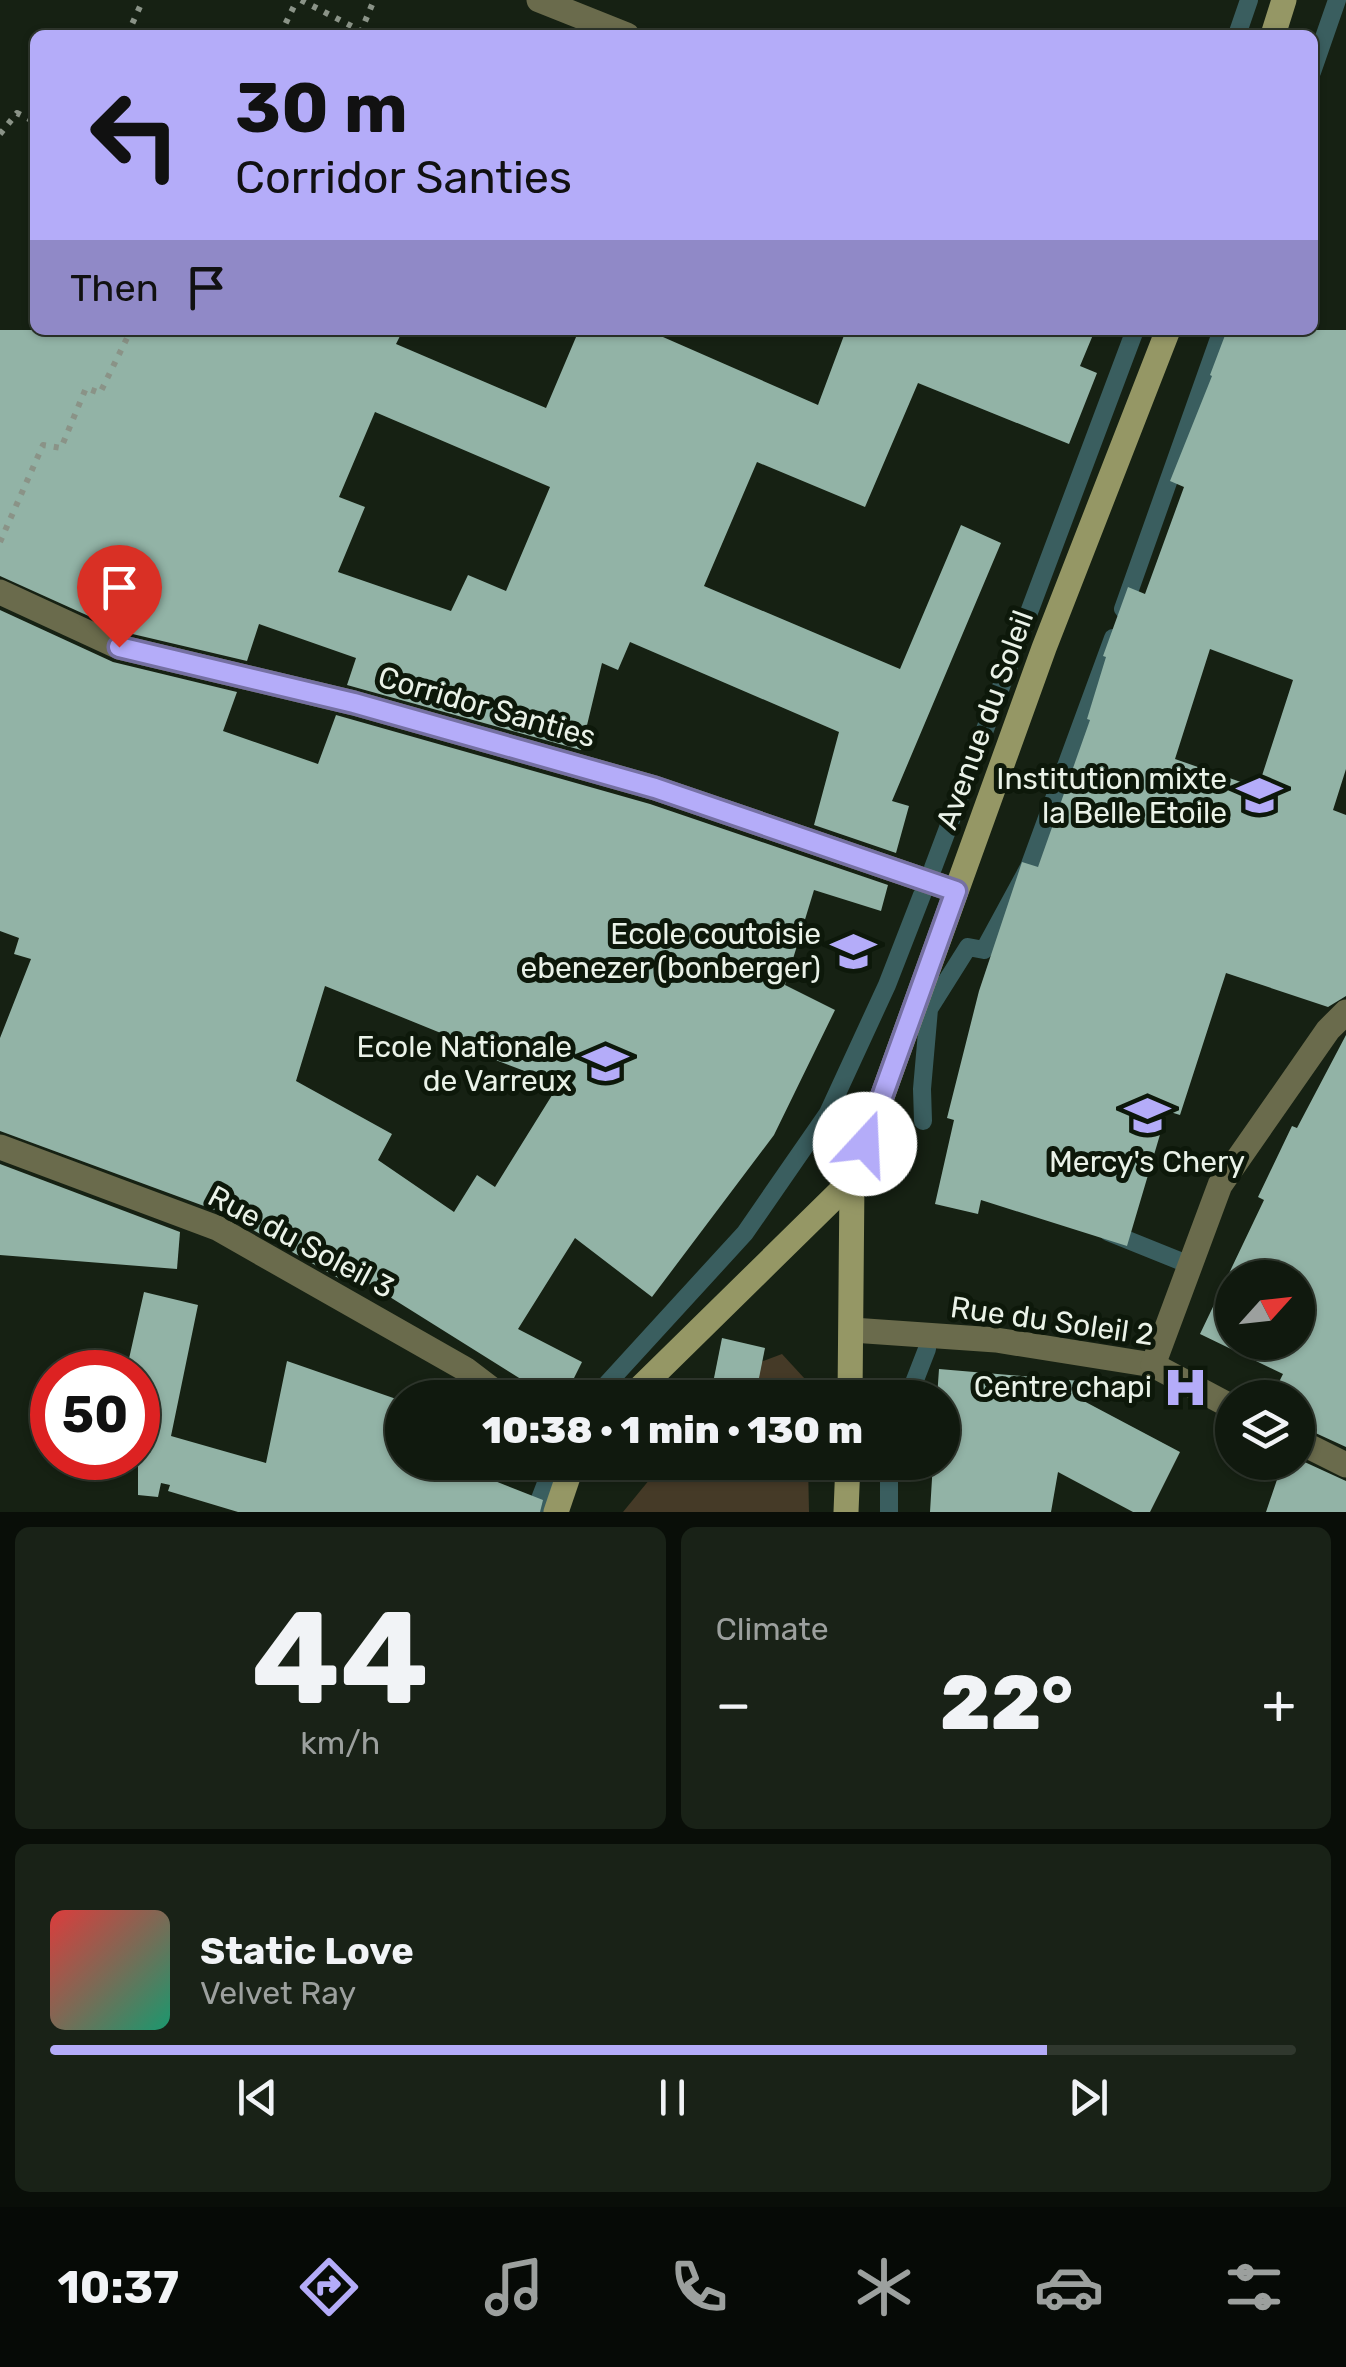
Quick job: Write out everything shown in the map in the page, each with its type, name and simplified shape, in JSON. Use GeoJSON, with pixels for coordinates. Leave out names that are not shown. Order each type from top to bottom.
{"type":"FeatureCollection","features":[{"type":"Feature","properties":{"kind":"main road"},"geometry":{"type":"LineString","coordinates":[[1275,30],[1284,0]]}},
{"type":"Feature","properties":{"kind":"main road","name":"Avenue du Soleil"},"geometry":{"type":"LineString","coordinates":[[648,1380],[852,1180],[1044,648],[1166,335]]}},
{"type":"Feature","properties":{"kind":"main road"},"geometry":{"type":"LineString","coordinates":[[851,1380],[852,1180]]}},
{"type":"Feature","properties":{"kind":"main road"},"geometry":{"type":"LineString","coordinates":[[556,1512],[567,1480]]}},
{"type":"Feature","properties":{"kind":"main road"},"geometry":{"type":"LineString","coordinates":[[846,1512],[847,1480]]}},
{"type":"Feature","properties":{"kind":"street"},"geometry":{"type":"LineString","coordinates":[[540,0],[615,30]]}},
{"type":"Feature","properties":{"kind":"street","name":"Corridor Santies"},"geometry":{"type":"LineString","coordinates":[[0,592],[119,647],[354,703],[655,788],[956,891]]}},
{"type":"Feature","properties":{"kind":"street"},"geometry":{"type":"LineString","coordinates":[[1153,1365],[1220,1185],[1328,1030],[1346,1012]]}},
{"type":"Feature","properties":{"kind":"street","name":"Rue du Soleil 3"},"geometry":{"type":"LineString","coordinates":[[0,1147],[217,1228],[479,1380]]}},
{"type":"Feature","properties":{"kind":"street","name":"Rue du Soleil 2"},"geometry":{"type":"LineString","coordinates":[[852,1330],[996,1340],[1153,1365],[1215,1398]]}},
{"type":"Feature","properties":{"kind":"street"},"geometry":{"type":"LineString","coordinates":[[1315,1450],[1346,1465]]}},
{"type":"Feature","properties":{"kind":"path"},"geometry":{"type":"LineString","coordinates":[[128,30],[143,0]]}},
{"type":"Feature","properties":{"kind":"path"},"geometry":{"type":"LineString","coordinates":[[283,30],[299,0],[360,30]]}},
{"type":"Feature","properties":{"kind":"path"},"geometry":{"type":"LineString","coordinates":[[362,30],[374,0]]}},
{"type":"Feature","properties":{"kind":"path"},"geometry":{"type":"LineString","coordinates":[[0,134],[17,113],[30,120]]}},
{"type":"Feature","properties":{"kind":"path"},"geometry":{"type":"LineString","coordinates":[[0,542],[43,445],[61,448],[86,388],[100,393],[129,335]]}},
{"type":"Feature","properties":{"kind":"shaded area"},"geometry":{"type":"Polygon","coordinates":[[[782,1354],[805,1380],[736,1380],[747,1367],[782,1354]]]}},
{"type":"Feature","properties":{"kind":"shaded area"},"geometry":{"type":"Polygon","coordinates":[[[649,1480],[808,1480],[809,1512],[623,1512],[649,1480]]]}},
{"type":"Feature","properties":{"kind":"building"},"geometry":{"type":"Polygon","coordinates":[[[0,330],[30,330],[30,335],[400,335],[396,344],[546,408],[577,335],[658,335],[818,405],[844,335],[1093,335],[1080,366],[1097,373],[1069,444],[918,383],[865,507],[757,462],[704,586],[900,669],[961,525],[1001,543],[892,801],[909,806],[896,853],[814,825],[839,732],[630,642],[618,670],[602,663],[581,750],[347,685],[356,658],[259,624],[247,661],[124,632],[0,576],[0,330]],[[375,412],[339,497],[365,507],[338,572],[451,611],[468,575],[506,591],[550,487],[375,412]]]}},
{"type":"Feature","properties":{"kind":"building"},"geometry":{"type":"Polygon","coordinates":[[[1318,330],[1346,330],[1346,769],[1333,810],[1346,815],[1346,996],[1328,1007],[1226,973],[1180,1115],[1167,1111],[1127,1246],[981,1200],[978,1214],[935,1204],[954,1120],[947,1118],[979,991],[1022,862],[1038,867],[1090,720],[1087,719],[1106,657],[1103,656],[1128,587],[1145,594],[1184,487],[1170,481],[1225,335],[1318,335],[1318,330]],[[1210,649],[1175,759],[1258,788],[1293,680],[1210,649]]]}},
{"type":"Feature","properties":{"kind":"building"},"geometry":{"type":"Polygon","coordinates":[[[0,610],[113,662],[237,692],[223,731],[318,764],[336,715],[650,804],[888,885],[881,911],[814,890],[785,985],[835,1010],[774,1135],[652,1297],[575,1238],[518,1329],[582,1362],[573,1380],[522,1380],[342,1267],[340,1279],[223,1213],[0,1131],[0,1038],[31,959],[14,954],[19,938],[0,931],[0,610]],[[325,986],[296,1081],[392,1134],[378,1160],[454,1212],[477,1175],[495,1187],[559,1084],[456,1045],[458,1040],[325,986]]]}},
{"type":"Feature","properties":{"kind":"building"},"geometry":{"type":"Polygon","coordinates":[[[1346,1035],[1346,1447],[1315,1433],[1315,1380],[1280,1380],[1283,1374],[1254,1360],[1315,1360],[1315,1260],[1235,1260],[1264,1200],[1258,1197],[1292,1126],[1297,1128],[1346,1035]]]}},
{"type":"Feature","properties":{"kind":"building"},"geometry":{"type":"Polygon","coordinates":[[[0,1164],[180,1232],[177,1269],[0,1255],[0,1164]]]}},
{"type":"Feature","properties":{"kind":"building"},"geometry":{"type":"Polygon","coordinates":[[[144,1292],[198,1305],[171,1436],[266,1463],[287,1361],[385,1395],[385,1480],[492,1480],[543,1500],[540,1512],[238,1512],[168,1491],[170,1485],[161,1483],[158,1497],[138,1495],[138,1480],[160,1480],[160,1350],[131,1350],[144,1292]]]}},
{"type":"Feature","properties":{"kind":"building"},"geometry":{"type":"Polygon","coordinates":[[[1215,1303],[1215,1341],[1200,1334],[1215,1303]]]}},
{"type":"Feature","properties":{"kind":"building"},"geometry":{"type":"Polygon","coordinates":[[[722,1338],[765,1348],[759,1380],[714,1380],[722,1338]]]}},
{"type":"Feature","properties":{"kind":"building"},"geometry":{"type":"Polygon","coordinates":[[[939,1369],[1080,1381],[1078,1398],[1180,1452],[1150,1512],[1133,1512],[1058,1472],[1051,1512],[930,1512],[932,1480],[960,1480],[960,1380],[938,1380],[939,1369]]]}},
{"type":"Feature","properties":{"kind":"building"},"geometry":{"type":"Polygon","coordinates":[[[1315,1467],[1346,1481],[1346,1512],[1266,1512],[1277,1480],[1315,1480],[1315,1467]]]}},
{"type":"Feature","properties":{"kind":"waterway"},"geometry":{"type":"LineString","coordinates":[[1239,30],[1249,0]]}},
{"type":"Feature","properties":{"kind":"waterway"},"geometry":{"type":"LineString","coordinates":[[1318,55],[1337,0]]}},
{"type":"Feature","properties":{"kind":"waterway"},"geometry":{"type":"LineString","coordinates":[[933,868],[1133,335]]}},
{"type":"Feature","properties":{"kind":"waterway"},"geometry":{"type":"LineString","coordinates":[[1123,609],[1220,335]]}},
{"type":"Feature","properties":{"kind":"waterway"},"geometry":{"type":"LineString","coordinates":[[923,1121],[929,1009],[968,947],[984,950],[1029,867],[1113,638]]}},
{"type":"Feature","properties":{"kind":"waterway"},"geometry":{"type":"LineString","coordinates":[[610,1380],[745,1233],[828,1113],[887,985],[922,895]]}},
{"type":"Feature","properties":{"kind":"waterway"},"geometry":{"type":"LineString","coordinates":[[1108,1232],[1180,1261]]}},
{"type":"Feature","properties":{"kind":"waterway"},"geometry":{"type":"LineString","coordinates":[[915,1380],[927,1349]]}},
{"type":"Feature","properties":{"kind":"waterway"},"geometry":{"type":"LineString","coordinates":[[535,1512],[547,1480]]}},
{"type":"Feature","properties":{"kind":"waterway"},"geometry":{"type":"LineString","coordinates":[[889,1480],[889,1512]]}},
{"type":"Feature","properties":{"kind":"place","name":"Institution mixte la Belle Etoile"},"geometry":{"type":"Point","coordinates":[1260,796]}},
{"type":"Feature","properties":{"kind":"place","name":"Ecole coutoisie ebenezer (bonberger)"},"geometry":{"type":"Point","coordinates":[854,951]}},
{"type":"Feature","properties":{"kind":"place","name":"Ecole Nationale de Varreux"},"geometry":{"type":"Point","coordinates":[605,1064]}},
{"type":"Feature","properties":{"kind":"place","name":"Mercy's Chery"},"geometry":{"type":"Point","coordinates":[1147,1115]}},
{"type":"Feature","properties":{"kind":"place","name":"Centre chapi"},"geometry":{"type":"Point","coordinates":[1185,1387]}},
{"type":"Feature","properties":{"kind":"route"},"geometry":{"type":"LineString","coordinates":[[119,647],[354,703],[655,788],[956,891],[865,1144]]}}]}
